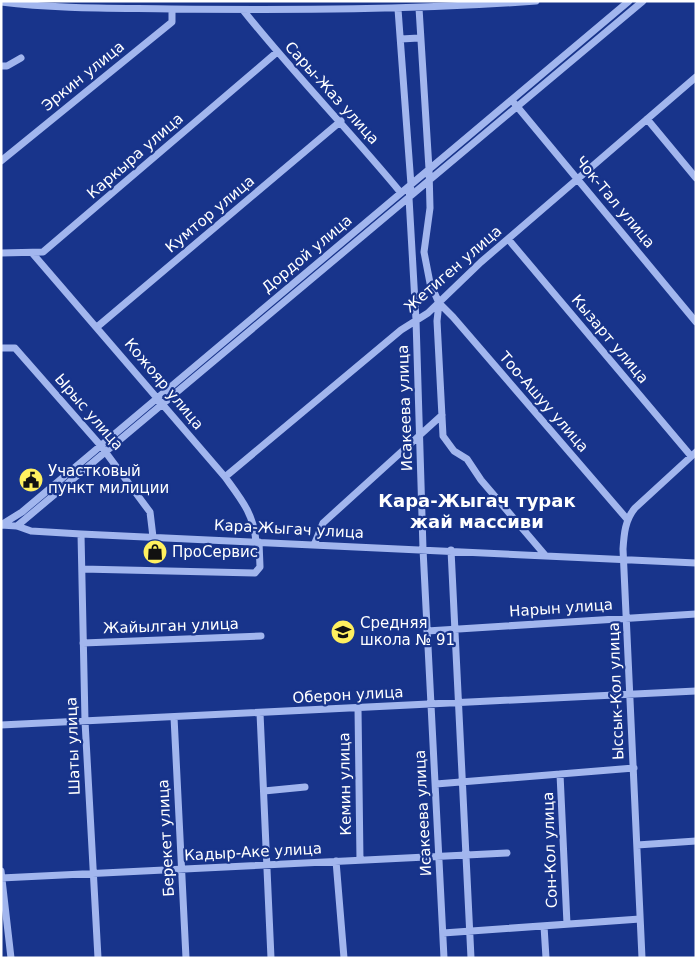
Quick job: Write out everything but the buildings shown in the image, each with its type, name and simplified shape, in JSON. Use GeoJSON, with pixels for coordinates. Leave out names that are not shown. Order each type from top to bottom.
{"type":"FeatureCollection","features":[{"type":"Feature","properties":{"kind":"street"},"geometry":{"type":"LineString","coordinates":[[1,2],[77,8],[243,10],[419,8],[536,1]]}},
{"type":"Feature","properties":{"kind":"street"},"geometry":{"type":"LineString","coordinates":[[620,1],[620,10]]}},
{"type":"Feature","properties":{"kind":"street","name":"Дордой улица"},"geometry":{"type":"LineString","coordinates":[[1,525],[22,512],[629,1]]}},
{"type":"Feature","properties":{"kind":"street","name":"Дордой улица"},"geometry":{"type":"LineString","coordinates":[[17,526],[409,198],[637,4],[644,1]]}},
{"type":"Feature","properties":{"kind":"street","name":"Исакеева улица"},"geometry":{"type":"LineString","coordinates":[[398,8],[411,185],[409,198],[416,320],[423,549],[444,958]]}},
{"type":"Feature","properties":{"kind":"street"},"geometry":{"type":"LineString","coordinates":[[419,8],[419,38],[430,208],[424,252],[430,283],[439,303],[437,322],[443,436],[447,444],[474,467],[481,480],[545,555]]}},
{"type":"Feature","properties":{"kind":"street","name":"Эркин улица"},"geometry":{"type":"LineString","coordinates":[[1,161],[172,22],[172,9]]}},
{"type":"Feature","properties":{"kind":"street","name":"Сары-Жаз улица"},"geometry":{"type":"LineString","coordinates":[[243,10],[276,53],[341,121],[401,193]]}},
{"type":"Feature","properties":{"kind":"street"},"geometry":{"type":"LineString","coordinates":[[400,40],[419,38]]}},
{"type":"Feature","properties":{"kind":"street","name":"Каркыра улица"},"geometry":{"type":"LineString","coordinates":[[33,254],[43,252],[276,53]]}},
{"type":"Feature","properties":{"kind":"street"},"geometry":{"type":"LineString","coordinates":[[1,66],[7,66],[21,58]]}},
{"type":"Feature","properties":{"kind":"street","name":"Жетиген улица"},"geometry":{"type":"LineString","coordinates":[[225,477],[401,330],[439,303],[446,293],[696,77]]}},
{"type":"Feature","properties":{"kind":"street","name":"Чок-Тал улица"},"geometry":{"type":"LineString","coordinates":[[512,100],[696,322]]}},
{"type":"Feature","properties":{"kind":"street"},"geometry":{"type":"LineString","coordinates":[[647,119],[696,178]]}},
{"type":"Feature","properties":{"kind":"street","name":"Кумтор улица"},"geometry":{"type":"LineString","coordinates":[[97,327],[341,121]]}},
{"type":"Feature","properties":{"kind":"street","name":"Кызарт улица"},"geometry":{"type":"LineString","coordinates":[[508,239],[693,454]]}},
{"type":"Feature","properties":{"kind":"street"},"geometry":{"type":"LineString","coordinates":[[1,253],[33,254]]}},
{"type":"Feature","properties":{"kind":"street","name":"Кожояр улица"},"geometry":{"type":"LineString","coordinates":[[33,254],[225,477],[247,507],[255,526],[258,542],[260,568],[256,572],[82,569]]}},
{"type":"Feature","properties":{"kind":"street","name":"Тоо-Ашуу улица"},"geometry":{"type":"LineString","coordinates":[[439,303],[628,519]]}},
{"type":"Feature","properties":{"kind":"street","name":"Ырыс улица"},"geometry":{"type":"LineString","coordinates":[[1,348],[15,348],[106,452],[150,512],[153,537]]}},
{"type":"Feature","properties":{"kind":"street"},"geometry":{"type":"LineString","coordinates":[[314,544],[323,523],[442,414]]}},
{"type":"Feature","properties":{"kind":"street"},"geometry":{"type":"LineString","coordinates":[[628,519],[635,508],[693,454]]}},
{"type":"Feature","properties":{"kind":"street"},"geometry":{"type":"LineString","coordinates":[[27,519],[27,529]]}},
{"type":"Feature","properties":{"kind":"street","name":"Ыссык-Кол улица"},"geometry":{"type":"LineString","coordinates":[[628,519],[623,549],[642,958]]}},
{"type":"Feature","properties":{"kind":"street","name":"Кара-Жыгач улица"},"geometry":{"type":"LineString","coordinates":[[1,525],[81,534],[696,563]]}},
{"type":"Feature","properties":{"kind":"street","name":"Шаты улица"},"geometry":{"type":"LineString","coordinates":[[81,534],[85,721],[98,958]]}},
{"type":"Feature","properties":{"kind":"street"},"geometry":{"type":"LineString","coordinates":[[451,550],[471,958]]}},
{"type":"Feature","properties":{"kind":"street","name":"Нарын улица"},"geometry":{"type":"LineString","coordinates":[[427,630],[696,614]]}},
{"type":"Feature","properties":{"kind":"street","name":"Жайылган улица"},"geometry":{"type":"LineString","coordinates":[[83,643],[261,636]]}},
{"type":"Feature","properties":{"kind":"street","name":"Оберон улица"},"geometry":{"type":"LineString","coordinates":[[1,725],[696,691]]}},
{"type":"Feature","properties":{"kind":"street","name":"Кемин улица"},"geometry":{"type":"LineString","coordinates":[[358,708],[360,860]]}},
{"type":"Feature","properties":{"kind":"street"},"geometry":{"type":"LineString","coordinates":[[260,713],[271,958]]}},
{"type":"Feature","properties":{"kind":"street","name":"Берекет улица"},"geometry":{"type":"LineString","coordinates":[[174,717],[186,958]]}},
{"type":"Feature","properties":{"kind":"street","name":"Сон-Кол улица"},"geometry":{"type":"LineString","coordinates":[[436,784],[634,768]]}},
{"type":"Feature","properties":{"kind":"street","name":"Сон-Кол улица"},"geometry":{"type":"LineString","coordinates":[[560,774],[567,924]]}},
{"type":"Feature","properties":{"kind":"street"},"geometry":{"type":"LineString","coordinates":[[264,790],[305,787]]}},
{"type":"Feature","properties":{"kind":"street"},"geometry":{"type":"LineString","coordinates":[[637,844],[696,841]]}},
{"type":"Feature","properties":{"kind":"street","name":"Кадыр-Аке улица"},"geometry":{"type":"LineString","coordinates":[[2,876],[182,869],[507,852]]}},
{"type":"Feature","properties":{"kind":"street"},"geometry":{"type":"LineString","coordinates":[[336,861],[344,958]]}},
{"type":"Feature","properties":{"kind":"street"},"geometry":{"type":"LineString","coordinates":[[2,876],[11,958]]}},
{"type":"Feature","properties":{"kind":"street","name":"Сон-Кол улица"},"geometry":{"type":"LineString","coordinates":[[443,933],[640,919]]}},
{"type":"Feature","properties":{"kind":"street","name":"Сон-Кол улица"},"geometry":{"type":"LineString","coordinates":[[544,926],[546,958]]}},
{"type":"Feature","properties":{"kind":"place","name":"Участковый пункт милиции"},"geometry":{"type":"Point","coordinates":[31,480]}},
{"type":"Feature","properties":{"kind":"place","name":"ПроСервис"},"geometry":{"type":"Point","coordinates":[155,552]}},
{"type":"Feature","properties":{"kind":"place","name":"Средняя школа № 91"},"geometry":{"type":"Point","coordinates":[343,632]}},
{"type":"Feature","properties":{"kind":"district","name":"Кара-Жыгач турак жай массиви"},"geometry":{"type":"Point","coordinates":[477,511]}}]}
